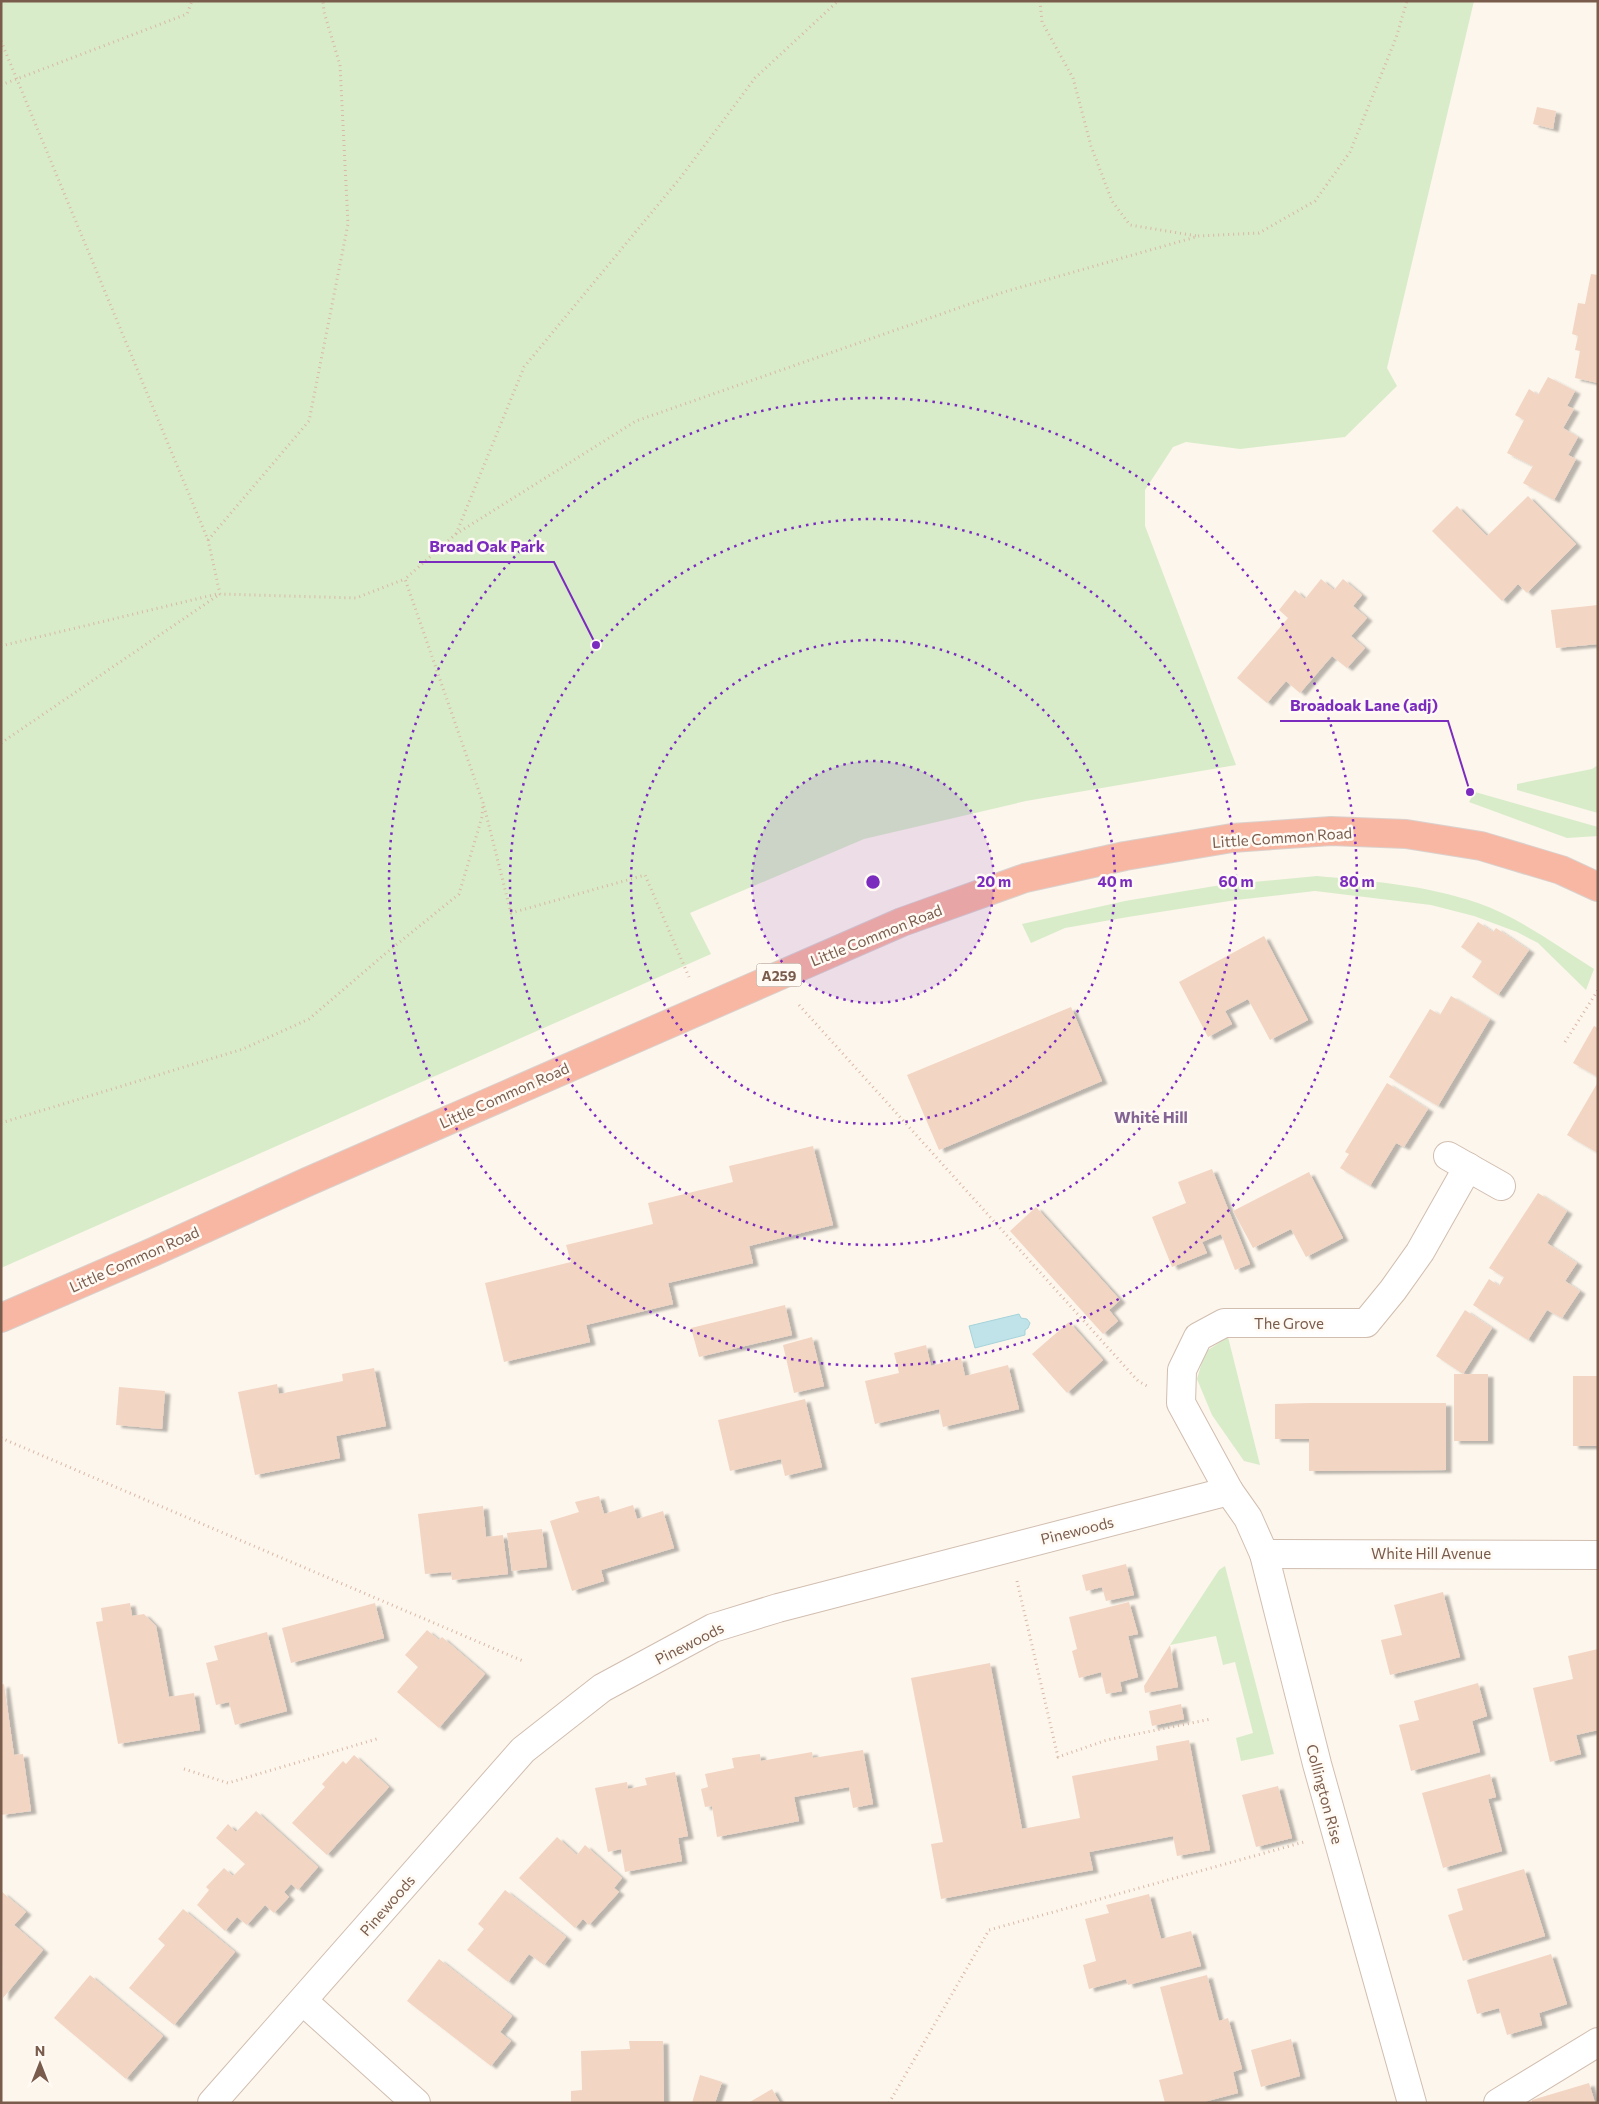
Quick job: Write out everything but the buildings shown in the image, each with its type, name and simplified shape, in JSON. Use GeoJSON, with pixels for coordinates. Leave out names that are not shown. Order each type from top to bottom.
{"type":"FeatureCollection","features":[{"type":"Feature","properties":{"kind":"highway","name":"Little Common Road"},"geometry":{"type":"LineString","coordinates":[[1,1318],[774,977],[902,922],[1025,878],[1125,856],[1232,838],[1331,831],[1406,834],[1481,846],[1561,870],[1598,887]]}},
{"type":"Feature","properties":{"kind":"street","name":"The Grove"},"geometry":{"type":"LineString","coordinates":[[1181,1403],[1182,1370],[1198,1337],[1224,1323],[1366,1322],[1394,1290],[1420,1252],[1458,1162],[1501,1186]]}},
{"type":"Feature","properties":{"kind":"street"},"geometry":{"type":"LineString","coordinates":[[1181,1403],[1229,1491]]}},
{"type":"Feature","properties":{"kind":"street","name":"Pinewoods"},"geometry":{"type":"LineString","coordinates":[[212,2103],[523,1750],[602,1688],[713,1628],[778,1608],[1229,1491]]}},
{"type":"Feature","properties":{"kind":"street","name":"Collington Rise"},"geometry":{"type":"LineString","coordinates":[[1229,1491],[1248,1518],[1264,1554],[1319,1773],[1412,2103]]}},
{"type":"Feature","properties":{"kind":"street","name":"White Hill Avenue"},"geometry":{"type":"LineString","coordinates":[[1264,1554],[1598,1555]]}},
{"type":"Feature","properties":{"kind":"street"},"geometry":{"type":"LineString","coordinates":[[303,2001],[416,2103]]}},
{"type":"Feature","properties":{"kind":"street"},"geometry":{"type":"LineString","coordinates":[[1498,2103],[1598,2042]]}},
{"type":"Feature","properties":{"kind":"path"},"geometry":{"type":"LineString","coordinates":[[1,85],[187,14],[192,1]]}},
{"type":"Feature","properties":{"kind":"path"},"geometry":{"type":"LineString","coordinates":[[208,540],[309,421],[348,224],[340,65],[322,1]]}},
{"type":"Feature","properties":{"kind":"path"},"geometry":{"type":"LineString","coordinates":[[456,534],[524,366],[681,176],[755,78],[838,1]]}},
{"type":"Feature","properties":{"kind":"path"},"geometry":{"type":"LineString","coordinates":[[1040,1],[1042,22],[1073,78],[1091,146],[1112,201],[1130,225],[1199,236],[1259,233],[1315,202],[1350,152],[1396,38],[1407,1]]}},
{"type":"Feature","properties":{"kind":"path"},"geometry":{"type":"LineString","coordinates":[[1,41],[208,540],[220,594]]}},
{"type":"Feature","properties":{"kind":"path"},"geometry":{"type":"LineString","coordinates":[[1,646],[220,594],[356,598],[405,579],[456,534],[636,421],[1004,292],[1199,236]]}},
{"type":"Feature","properties":{"kind":"path"},"geometry":{"type":"LineString","coordinates":[[405,579],[483,803],[511,913],[645,875],[702,1008]]}},
{"type":"Feature","properties":{"kind":"path"},"geometry":{"type":"LineString","coordinates":[[1,744],[220,594]]}},
{"type":"Feature","properties":{"kind":"path"},"geometry":{"type":"LineString","coordinates":[[1,1123],[243,1049],[309,1019],[459,894],[482,817],[483,803]]}},
{"type":"Feature","properties":{"kind":"path"},"geometry":{"type":"LineString","coordinates":[[774,977],[1138,1381],[1181,1403]]}},
{"type":"Feature","properties":{"kind":"path"},"geometry":{"type":"LineString","coordinates":[[1564,1042],[1598,990]]}},
{"type":"Feature","properties":{"kind":"path"},"geometry":{"type":"LineString","coordinates":[[1,1438],[522,1661]]}},
{"type":"Feature","properties":{"kind":"path"},"geometry":{"type":"LineString","coordinates":[[1009,1548],[1058,1757],[1107,1740],[1211,1719]]}},
{"type":"Feature","properties":{"kind":"path"},"geometry":{"type":"LineString","coordinates":[[184,1769],[228,1783],[380,1738]]}},
{"type":"Feature","properties":{"kind":"path"},"geometry":{"type":"LineString","coordinates":[[889,2103],[989,1930],[1288,1846]]}},
{"type":"Feature","properties":{"kind":"green space"},"geometry":{"type":"Polygon","coordinates":[[[1,1],[1474,1],[1387,368],[1397,386],[1345,437],[1240,449],[1186,442],[1173,447],[1145,490],[1145,526],[1236,765],[1026,801],[864,839],[690,913],[711,954],[1,1268],[1,1]]]}},
{"type":"Feature","properties":{"kind":"green space"},"geometry":{"type":"Polygon","coordinates":[[[1598,765],[1598,813],[1517,790],[1517,784],[1592,769],[1598,765]]]}},
{"type":"Feature","properties":{"kind":"green space"},"geometry":{"type":"Polygon","coordinates":[[[1475,792],[1598,827],[1598,836],[1567,838],[1469,802],[1475,792]]]}},
{"type":"Feature","properties":{"kind":"green space"},"geometry":{"type":"Polygon","coordinates":[[[1317,876],[1418,888],[1478,903],[1523,924],[1594,969],[1586,990],[1538,943],[1517,932],[1474,916],[1431,905],[1315,891],[1236,900],[1065,928],[1031,943],[1022,924],[1125,901],[1221,885],[1317,876]]]}},
{"type":"Feature","properties":{"kind":"green space"},"geometry":{"type":"Polygon","coordinates":[[[1228,1337],[1260,1465],[1244,1461],[1212,1415],[1197,1379],[1205,1352],[1228,1337]]]}},
{"type":"Feature","properties":{"kind":"green space"},"geometry":{"type":"Polygon","coordinates":[[[1225,1566],[1274,1754],[1241,1761],[1236,1738],[1253,1733],[1235,1662],[1223,1665],[1216,1636],[1170,1645],[1219,1570],[1225,1566]]]}},
{"type":"Feature","properties":{"kind":"water"},"geometry":{"type":"Polygon","coordinates":[[[1019,1314],[1021,1318],[1027,1319],[1030,1323],[1025,1330],[1025,1335],[975,1348],[969,1326],[1019,1314]]]}},
{"type":"Feature","properties":{"kind":"place","name":"Broad Oak Park"},"geometry":{"type":"Point","coordinates":[596,645]}},
{"type":"Feature","properties":{"kind":"place","name":"Broadoak Lane (adj)"},"geometry":{"type":"Point","coordinates":[1470,792]}},
{"type":"Feature","properties":{"kind":"district","name":"White Hill"},"geometry":{"type":"Point","coordinates":[1151,1116]}}]}
